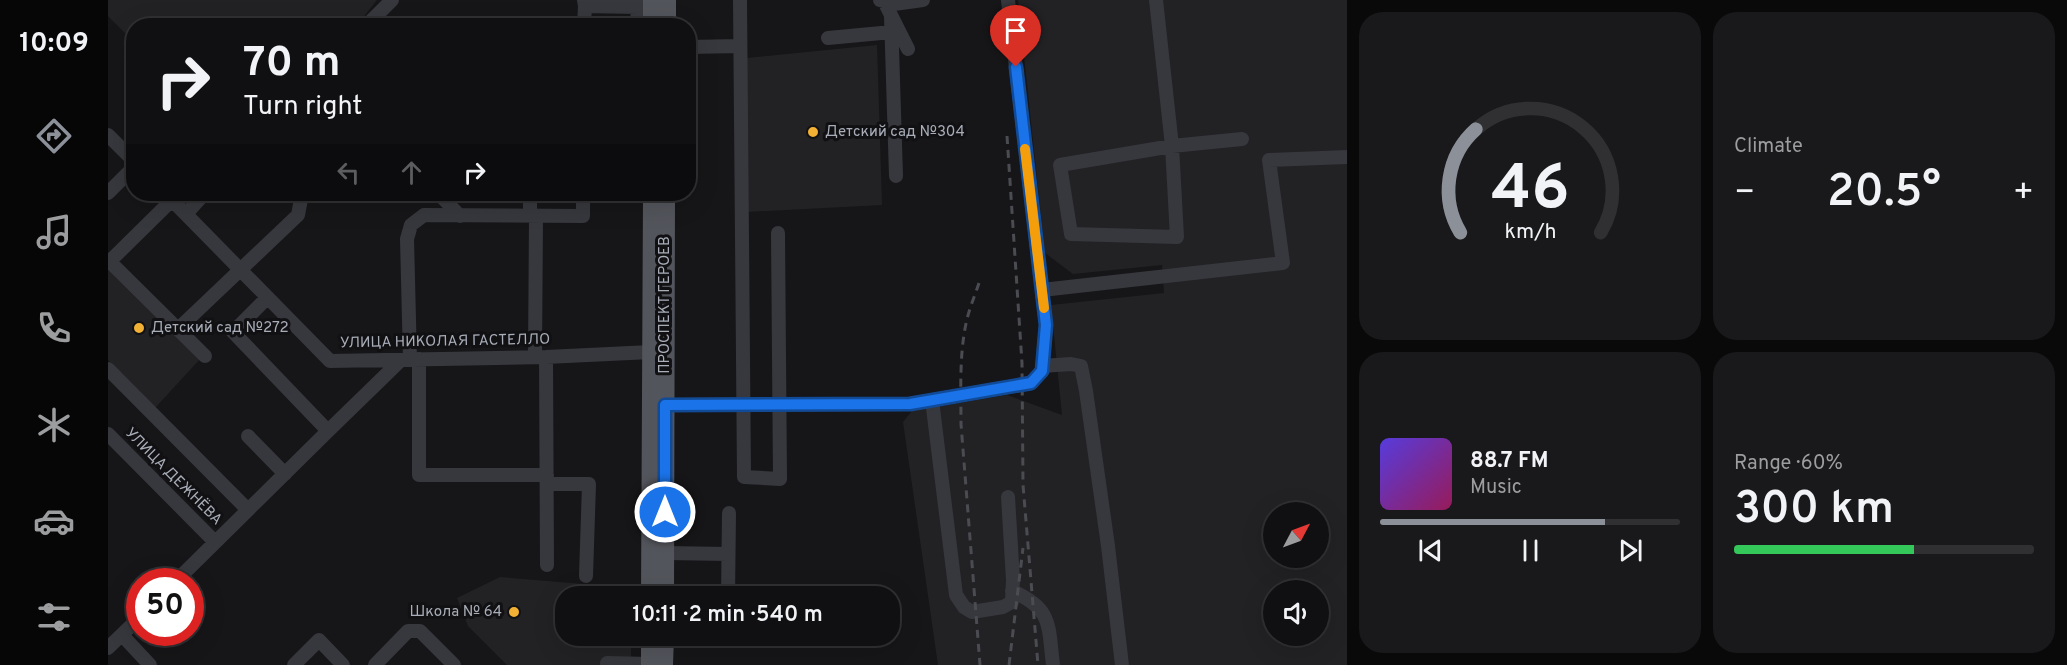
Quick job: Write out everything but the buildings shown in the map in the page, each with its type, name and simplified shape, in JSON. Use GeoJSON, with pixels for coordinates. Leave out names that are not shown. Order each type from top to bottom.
{"type":"FeatureCollection","features":[{"type":"Feature","properties":{"kind":"main road"},"geometry":{"type":"LineString","coordinates":[[652,3],[662,18]]}},
{"type":"Feature","properties":{"kind":"main road","name":"ПРОСПЕКТ ГЕРОЕВ"},"geometry":{"type":"LineString","coordinates":[[652,201],[651,352],[658,405],[665,586]]}},
{"type":"Feature","properties":{"kind":"main road","name":"ПРОСПЕКТ ГЕРОЕВ"},"geometry":{"type":"LineString","coordinates":[[650,586],[666,201]]}},
{"type":"Feature","properties":{"kind":"main road"},"geometry":{"type":"LineString","coordinates":[[650,646],[650,665]]}},
{"type":"Feature","properties":{"kind":"main road"},"geometry":{"type":"LineString","coordinates":[[664,665],[665,646]]}},
{"type":"Feature","properties":{"kind":"street"},"geometry":{"type":"LineString","coordinates":[[374,18],[393,0]]}},
{"type":"Feature","properties":{"kind":"street"},"geometry":{"type":"LineString","coordinates":[[740,0],[744,477],[780,479],[778,232]]}},
{"type":"Feature","properties":{"kind":"street"},"geometry":{"type":"LineString","coordinates":[[882,1],[894,3],[923,0]]}},
{"type":"Feature","properties":{"kind":"street"},"geometry":{"type":"LineString","coordinates":[[658,405],[910,404],[1031,383],[1042,371],[1046,325],[1008,0]]}},
{"type":"Feature","properties":{"kind":"street"},"geometry":{"type":"LineString","coordinates":[[1156,0],[1172,146],[1177,237],[1071,234],[1060,165],[1172,146],[1242,139]]}},
{"type":"Feature","properties":{"kind":"street"},"geometry":{"type":"LineString","coordinates":[[882,1],[908,49]]}},
{"type":"Feature","properties":{"kind":"street"},"geometry":{"type":"LineString","coordinates":[[584,3],[652,3]]}},
{"type":"Feature","properties":{"kind":"street"},"geometry":{"type":"LineString","coordinates":[[642,18],[652,3]]}},
{"type":"Feature","properties":{"kind":"street"},"geometry":{"type":"LineString","coordinates":[[891,16],[896,176]]}},
{"type":"Feature","properties":{"kind":"street"},"geometry":{"type":"LineString","coordinates":[[828,38],[892,32]]}},
{"type":"Feature","properties":{"kind":"street"},"geometry":{"type":"LineString","coordinates":[[696,47],[740,46]]}},
{"type":"Feature","properties":{"kind":"street"},"geometry":{"type":"LineString","coordinates":[[108,135],[126,153]]}},
{"type":"Feature","properties":{"kind":"street"},"geometry":{"type":"LineString","coordinates":[[1042,290],[1283,263],[1269,160],[1347,157]]}},
{"type":"Feature","properties":{"kind":"street"},"geometry":{"type":"LineString","coordinates":[[108,193],[126,175]]}},
{"type":"Feature","properties":{"kind":"street"},"geometry":{"type":"LineString","coordinates":[[165,201],[109,260],[205,356]]}},
{"type":"Feature","properties":{"kind":"street","name":"УЛИЦА НИКОЛАЯ ГАСТЕЛЛО"},"geometry":{"type":"LineString","coordinates":[[173,201],[330,361],[540,357],[651,352]]}},
{"type":"Feature","properties":{"kind":"street"},"geometry":{"type":"LineString","coordinates":[[186,214],[198,201]]}},
{"type":"Feature","properties":{"kind":"street"},"geometry":{"type":"LineString","coordinates":[[178,329],[298,215],[301,201]]}},
{"type":"Feature","properties":{"kind":"street"},"geometry":{"type":"LineString","coordinates":[[446,201],[460,216]]}},
{"type":"Feature","properties":{"kind":"street"},"geometry":{"type":"LineString","coordinates":[[531,201],[547,480],[547,565]]}},
{"type":"Feature","properties":{"kind":"street"},"geometry":{"type":"LineString","coordinates":[[583,201],[583,216],[424,215],[411,225],[406,240],[410,360],[419,475],[589,484],[586,576]]}},
{"type":"Feature","properties":{"kind":"street"},"geometry":{"type":"LineString","coordinates":[[267,298],[233,332],[328,431]]}},
{"type":"Feature","properties":{"kind":"street"},"geometry":{"type":"LineString","coordinates":[[189,568],[328,431],[410,360]]}},
{"type":"Feature","properties":{"kind":"street"},"geometry":{"type":"LineString","coordinates":[[1042,366],[1071,364],[1081,366],[1108,546],[1122,665]]}},
{"type":"Feature","properties":{"kind":"street"},"geometry":{"type":"LineString","coordinates":[[108,369],[248,510]]}},
{"type":"Feature","properties":{"kind":"street"},"geometry":{"type":"LineString","coordinates":[[932,400],[957,595],[964,607],[972,612],[1003,607],[1011,602],[1008,497]]}},
{"type":"Feature","properties":{"kind":"street","name":"УЛИЦА ДЕЖНЁВА"},"geometry":{"type":"LineString","coordinates":[[108,434],[215,542]]}},
{"type":"Feature","properties":{"kind":"street"},"geometry":{"type":"LineString","coordinates":[[248,436],[285,474]]}},
{"type":"Feature","properties":{"kind":"street"},"geometry":{"type":"LineString","coordinates":[[728,586],[729,513]]}},
{"type":"Feature","properties":{"kind":"street"},"geometry":{"type":"LineString","coordinates":[[665,553],[728,554]]}},
{"type":"Feature","properties":{"kind":"street"},"geometry":{"type":"LineString","coordinates":[[1012,591],[1033,602],[1044,612],[1053,665]]}},
{"type":"Feature","properties":{"kind":"street"},"geometry":{"type":"LineString","coordinates":[[108,648],[126,631]]}},
{"type":"Feature","properties":{"kind":"street"},"geometry":{"type":"LineString","coordinates":[[375,665],[408,631],[420,631],[454,665]]}},
{"type":"Feature","properties":{"kind":"street"},"geometry":{"type":"LineString","coordinates":[[122,635],[150,665]]}},
{"type":"Feature","properties":{"kind":"street"},"geometry":{"type":"LineString","coordinates":[[294,665],[319,640],[344,665]]}},
{"type":"Feature","properties":{"kind":"street"},"geometry":{"type":"LineString","coordinates":[[607,663],[650,665]]}},
{"type":"Feature","properties":{"kind":"shaded area"},"geometry":{"type":"Polygon","coordinates":[[[108,0],[377,0],[363,18],[126,18],[126,34],[108,16],[108,0]]]}},
{"type":"Feature","properties":{"kind":"shaded area"},"geometry":{"type":"Polygon","coordinates":[[[1018,0],[1347,0],[1347,665],[938,665],[903,422],[912,411],[1007,395],[1062,415],[1051,305],[1164,293],[1162,265],[1073,274],[1045,253],[1018,0]]]}},
{"type":"Feature","properties":{"kind":"shaded area","name":"Детский сад №304"},"geometry":{"type":"Polygon","coordinates":[[[877,45],[882,205],[746,212],[747,58],[877,45]]]}},
{"type":"Feature","properties":{"kind":"shaded area","name":"Детский сад №272"},"geometry":{"type":"Polygon","coordinates":[[[108,267],[201,358],[155,408],[108,360],[108,267]]]}},
{"type":"Feature","properties":{"kind":"shaded area","name":"Школа № 64"},"geometry":{"type":"Polygon","coordinates":[[[500,577],[607,586],[555,586],[555,646],[631,646],[631,665],[507,665],[468,626],[457,598],[500,577]]]}},
{"type":"Feature","properties":{"kind":"railway"},"geometry":{"type":"LineString","coordinates":[[1007,136],[1022,363],[1023,485],[1038,665]]}},
{"type":"Feature","properties":{"kind":"railway"},"geometry":{"type":"LineString","coordinates":[[979,283],[964,332],[961,424],[980,665]]}},
{"type":"Feature","properties":{"kind":"railway"},"geometry":{"type":"LineString","coordinates":[[1009,665],[1023,548]]}},
{"type":"Feature","properties":{"kind":"slow traffic"},"geometry":{"type":"LineString","coordinates":[[1025,149],[1044,308]]}},
{"type":"Feature","properties":{"kind":"place","name":"Детский сад №304"},"geometry":{"type":"Point","coordinates":[813,132]}},
{"type":"Feature","properties":{"kind":"place","name":"Детский сад №272"},"geometry":{"type":"Point","coordinates":[139,328]}},
{"type":"Feature","properties":{"kind":"place","name":"Школа № 64"},"geometry":{"type":"Point","coordinates":[514,612]}},
{"type":"Feature","properties":{"kind":"route"},"geometry":{"type":"LineString","coordinates":[[665,512],[665,405],[910,404],[1012,388],[1031,383],[1042,371],[1046,325],[1016,67]]}}]}
